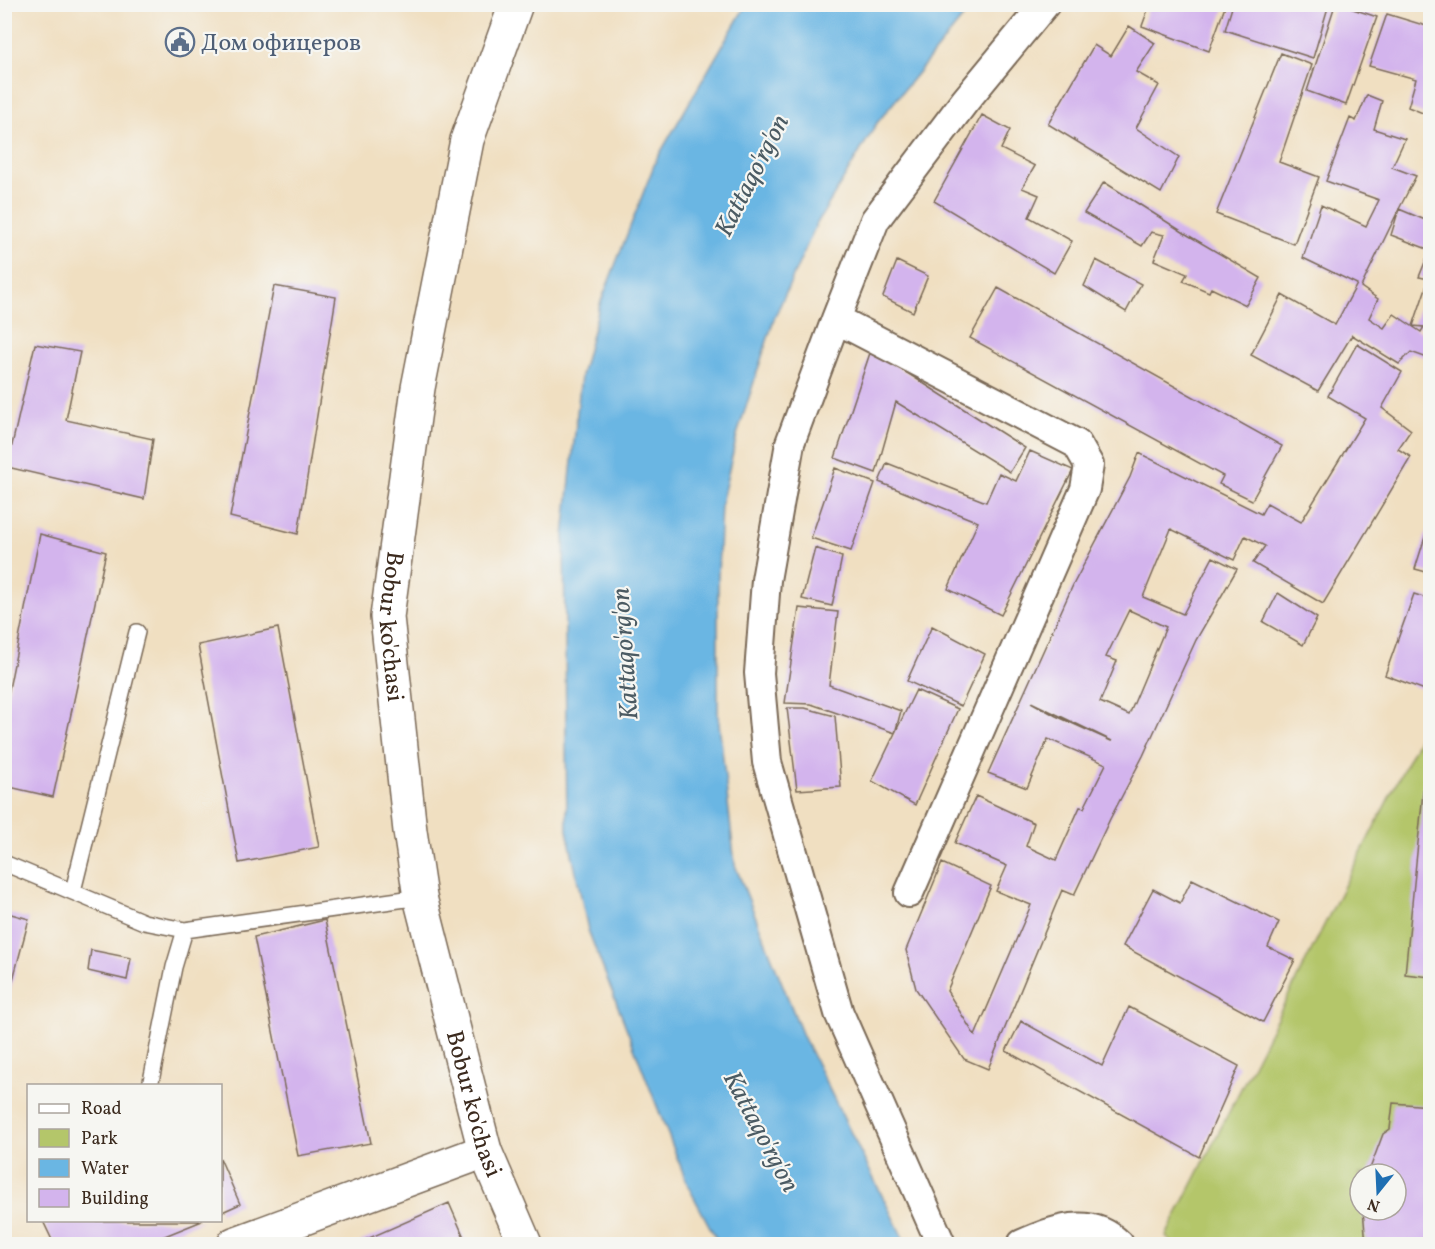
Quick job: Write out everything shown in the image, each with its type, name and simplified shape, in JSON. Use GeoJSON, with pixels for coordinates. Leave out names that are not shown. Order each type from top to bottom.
{"type":"FeatureCollection","features":[{"type":"Feature","properties":{"kind":"street","name":"Bobur ko'chasi"},"geometry":{"type":"LineString","coordinates":[[516,4],[467,140],[418,388],[387,617],[410,831],[420,897],[485,1151],[525,1245]]}},
{"type":"Feature","properties":{"kind":"street"},"geometry":{"type":"LineString","coordinates":[[941,1245],[839,1013],[767,762],[759,673],[766,580],[790,443],[875,220],[965,101],[1045,4]]}},
{"type":"Feature","properties":{"kind":"street"},"geometry":{"type":"LineString","coordinates":[[836,319],[1077,444],[1089,465],[1086,489],[909,893]]}},
{"type":"Feature","properties":{"kind":"street"},"geometry":{"type":"LineString","coordinates":[[234,1245],[485,1151]]}},
{"type":"Feature","properties":{"kind":"street"},"geometry":{"type":"LineString","coordinates":[[1022,1245],[1051,1231],[1083,1226],[1112,1238],[1119,1245]]}},
{"type":"Feature","properties":{"kind":"lane"},"geometry":{"type":"LineString","coordinates":[[73,891],[137,632]]}},
{"type":"Feature","properties":{"kind":"lane"},"geometry":{"type":"LineString","coordinates":[[4,863],[144,921],[185,930],[420,897]]}},
{"type":"Feature","properties":{"kind":"lane"},"geometry":{"type":"LineString","coordinates":[[150,1084],[174,968],[185,930]]}},
{"type":"Feature","properties":{"kind":"green space"},"geometry":{"type":"Polygon","coordinates":[[[1430,717],[1430,1244],[1173,1244],[1166,1236],[1430,717]]]}},
{"type":"Feature","properties":{"kind":"water","name":"Kattaqo'rg'on"},"geometry":{"type":"Polygon","coordinates":[[[746,5],[973,5],[877,123],[816,225],[774,319],[737,435],[721,504],[718,575],[718,714],[735,865],[803,1036],[906,1244],[719,1244],[689,1188],[588,930],[567,830],[564,536],[581,376],[600,304],[656,160],[746,5]]]}},
{"type":"Feature","properties":{"kind":"building"},"geometry":{"type":"Polygon","coordinates":[[[1150,4],[1226,4],[1209,51],[1142,26],[1150,4]]]}},
{"type":"Feature","properties":{"kind":"building"},"geometry":{"type":"Polygon","coordinates":[[[1233,4],[1329,4],[1313,58],[1225,30],[1233,4]]]}},
{"type":"Feature","properties":{"kind":"building"},"geometry":{"type":"Polygon","coordinates":[[[1335,5],[1377,17],[1346,105],[1307,91],[1335,5]]]}},
{"type":"Feature","properties":{"kind":"building"},"geometry":{"type":"Polygon","coordinates":[[[1387,14],[1430,27],[1430,116],[1408,107],[1416,79],[1369,66],[1387,14]]]}},
{"type":"Feature","properties":{"kind":"building"},"geometry":{"type":"Polygon","coordinates":[[[1129,26],[1155,43],[1136,72],[1159,85],[1136,128],[1179,157],[1161,193],[1048,124],[1094,45],[1111,56],[1129,26]]]}},
{"type":"Feature","properties":{"kind":"building"},"geometry":{"type":"Polygon","coordinates":[[[1281,53],[1312,65],[1279,162],[1319,177],[1294,244],[1216,214],[1281,53]]]}},
{"type":"Feature","properties":{"kind":"building"},"geometry":{"type":"Polygon","coordinates":[[[1367,95],[1382,101],[1374,129],[1405,139],[1392,167],[1416,176],[1361,287],[1378,299],[1369,318],[1384,328],[1394,314],[1421,332],[1424,327],[1413,326],[1429,279],[1419,277],[1430,250],[1430,359],[1411,352],[1399,364],[1352,335],[1318,391],[1251,355],[1282,295],[1335,325],[1357,284],[1303,258],[1321,205],[1366,226],[1379,200],[1326,181],[1350,118],[1356,121],[1367,95]]]}},
{"type":"Feature","properties":{"kind":"building"},"geometry":{"type":"Polygon","coordinates":[[[982,115],[1010,130],[1001,149],[1035,166],[1022,188],[1039,195],[1029,217],[1072,241],[1054,273],[934,201],[982,115]]]}},
{"type":"Feature","properties":{"kind":"building"},"geometry":{"type":"Polygon","coordinates":[[[1104,182],[1261,278],[1246,305],[1211,288],[1209,292],[1183,281],[1187,274],[1154,260],[1164,235],[1151,232],[1142,246],[1084,213],[1104,182]]]}},
{"type":"Feature","properties":{"kind":"building"},"geometry":{"type":"Polygon","coordinates":[[[1399,209],[1430,222],[1430,250],[1391,235],[1399,209]]]}},
{"type":"Feature","properties":{"kind":"building"},"geometry":{"type":"Polygon","coordinates":[[[1096,260],[1141,284],[1126,312],[1084,286],[1096,260]]]}},
{"type":"Feature","properties":{"kind":"building"},"geometry":{"type":"Polygon","coordinates":[[[897,261],[928,276],[913,312],[883,297],[897,261]]]}},
{"type":"Feature","properties":{"kind":"building"},"geometry":{"type":"Polygon","coordinates":[[[274,286],[336,297],[298,534],[230,517],[274,286]]]}},
{"type":"Feature","properties":{"kind":"building"},"geometry":{"type":"Polygon","coordinates":[[[998,288],[1282,446],[1252,500],[1219,484],[1223,476],[970,338],[998,288]]]}},
{"type":"Feature","properties":{"kind":"building"},"geometry":{"type":"Polygon","coordinates":[[[35,344],[80,352],[66,420],[153,439],[144,499],[7,467],[35,344]]]}},
{"type":"Feature","properties":{"kind":"building"},"geometry":{"type":"Polygon","coordinates":[[[1357,344],[1402,372],[1382,408],[1411,430],[1398,449],[1411,457],[1323,604],[1253,563],[1265,546],[1245,536],[1234,560],[1171,529],[1143,597],[1183,614],[1213,557],[1237,569],[1196,640],[1143,756],[1074,895],[1062,890],[988,1069],[964,1059],[916,989],[906,950],[942,863],[991,886],[947,991],[975,1036],[1031,905],[996,891],[1007,866],[955,843],[976,796],[1034,823],[1026,846],[1056,860],[1080,807],[1084,808],[1106,764],[1048,739],[1027,788],[988,773],[1073,585],[1130,477],[1139,453],[1261,514],[1267,503],[1301,522],[1365,418],[1328,396],[1357,344]],[[1129,610],[1106,657],[1117,661],[1100,702],[1129,715],[1166,627],[1129,610]],[[1031,702],[1056,716],[1112,741],[1031,702]]]}},
{"type":"Feature","properties":{"kind":"building"},"geometry":{"type":"Polygon","coordinates":[[[871,350],[1025,448],[1010,472],[896,402],[876,473],[835,458],[871,350]]]}},
{"type":"Feature","properties":{"kind":"building"},"geometry":{"type":"Polygon","coordinates":[[[1030,451],[1073,470],[1001,615],[948,589],[978,522],[879,482],[887,463],[986,502],[999,473],[1016,481],[1030,451]]]}},
{"type":"Feature","properties":{"kind":"building"},"geometry":{"type":"Polygon","coordinates":[[[835,468],[875,483],[851,551],[811,538],[835,468]]]}},
{"type":"Feature","properties":{"kind":"building"},"geometry":{"type":"Polygon","coordinates":[[[1430,521],[1430,573],[1415,569],[1430,521]]]}},
{"type":"Feature","properties":{"kind":"building"},"geometry":{"type":"Polygon","coordinates":[[[40,534],[106,552],[53,797],[5,786],[5,709],[40,534]]]}},
{"type":"Feature","properties":{"kind":"building"},"geometry":{"type":"Polygon","coordinates":[[[815,548],[842,557],[832,606],[802,599],[815,548]]]}},
{"type":"Feature","properties":{"kind":"building"},"geometry":{"type":"Polygon","coordinates":[[[1278,593],[1317,618],[1303,645],[1263,622],[1278,593]]]}},
{"type":"Feature","properties":{"kind":"building"},"geometry":{"type":"Polygon","coordinates":[[[1414,594],[1430,599],[1430,692],[1385,675],[1414,594]]]}},
{"type":"Feature","properties":{"kind":"building"},"geometry":{"type":"Polygon","coordinates":[[[799,608],[838,612],[829,685],[901,711],[895,733],[811,704],[785,703],[799,608]]]}},
{"type":"Feature","properties":{"kind":"building"},"geometry":{"type":"Polygon","coordinates":[[[932,626],[985,654],[961,706],[907,681],[932,626]]]}},
{"type":"Feature","properties":{"kind":"building"},"geometry":{"type":"Polygon","coordinates":[[[278,628],[319,847],[239,863],[198,645],[278,628]]]}},
{"type":"Feature","properties":{"kind":"building"},"geometry":{"type":"Polygon","coordinates":[[[916,690],[958,709],[915,805],[872,781],[916,690]]]}},
{"type":"Feature","properties":{"kind":"building"},"geometry":{"type":"Polygon","coordinates":[[[787,708],[805,708],[835,716],[841,787],[797,790],[787,708]]]}},
{"type":"Feature","properties":{"kind":"building"},"geometry":{"type":"Polygon","coordinates":[[[1425,772],[1430,773],[1430,977],[1405,974],[1425,772]]]}},
{"type":"Feature","properties":{"kind":"building"},"geometry":{"type":"Polygon","coordinates":[[[1192,879],[1279,922],[1268,947],[1295,960],[1263,1022],[1123,946],[1153,889],[1180,903],[1192,879]]]}},
{"type":"Feature","properties":{"kind":"building"},"geometry":{"type":"Polygon","coordinates":[[[4,912],[29,919],[5,1010],[4,1010],[4,912]]]}},
{"type":"Feature","properties":{"kind":"building"},"geometry":{"type":"Polygon","coordinates":[[[325,920],[371,1143],[298,1156],[254,937],[325,920]]]}},
{"type":"Feature","properties":{"kind":"building"},"geometry":{"type":"Polygon","coordinates":[[[91,950],[131,958],[127,980],[88,971],[91,950]]]}},
{"type":"Feature","properties":{"kind":"building"},"geometry":{"type":"Polygon","coordinates":[[[1129,1007],[1239,1066],[1199,1157],[1006,1051],[1021,1021],[1102,1066],[1129,1007]]]}},
{"type":"Feature","properties":{"kind":"building"},"geometry":{"type":"Polygon","coordinates":[[[1393,1103],[1430,1106],[1430,1244],[1366,1244],[1364,1222],[1408,1222],[1408,1162],[1372,1162],[1383,1134],[1390,1129],[1393,1103]]]}},
{"type":"Feature","properties":{"kind":"building"},"geometry":{"type":"Polygon","coordinates":[[[222,1163],[240,1204],[222,1212],[222,1163]]]}},
{"type":"Feature","properties":{"kind":"building"},"geometry":{"type":"Polygon","coordinates":[[[449,1203],[467,1244],[437,1244],[436,1242],[429,1244],[361,1244],[360,1242],[449,1203]]]}},
{"type":"Feature","properties":{"kind":"building"},"geometry":{"type":"Polygon","coordinates":[[[43,1222],[200,1222],[145,1244],[54,1244],[43,1222]]]}},
{"type":"Feature","properties":{"kind":"place","name":"Дом офицеров"},"geometry":{"type":"Point","coordinates":[180,42]}}]}
